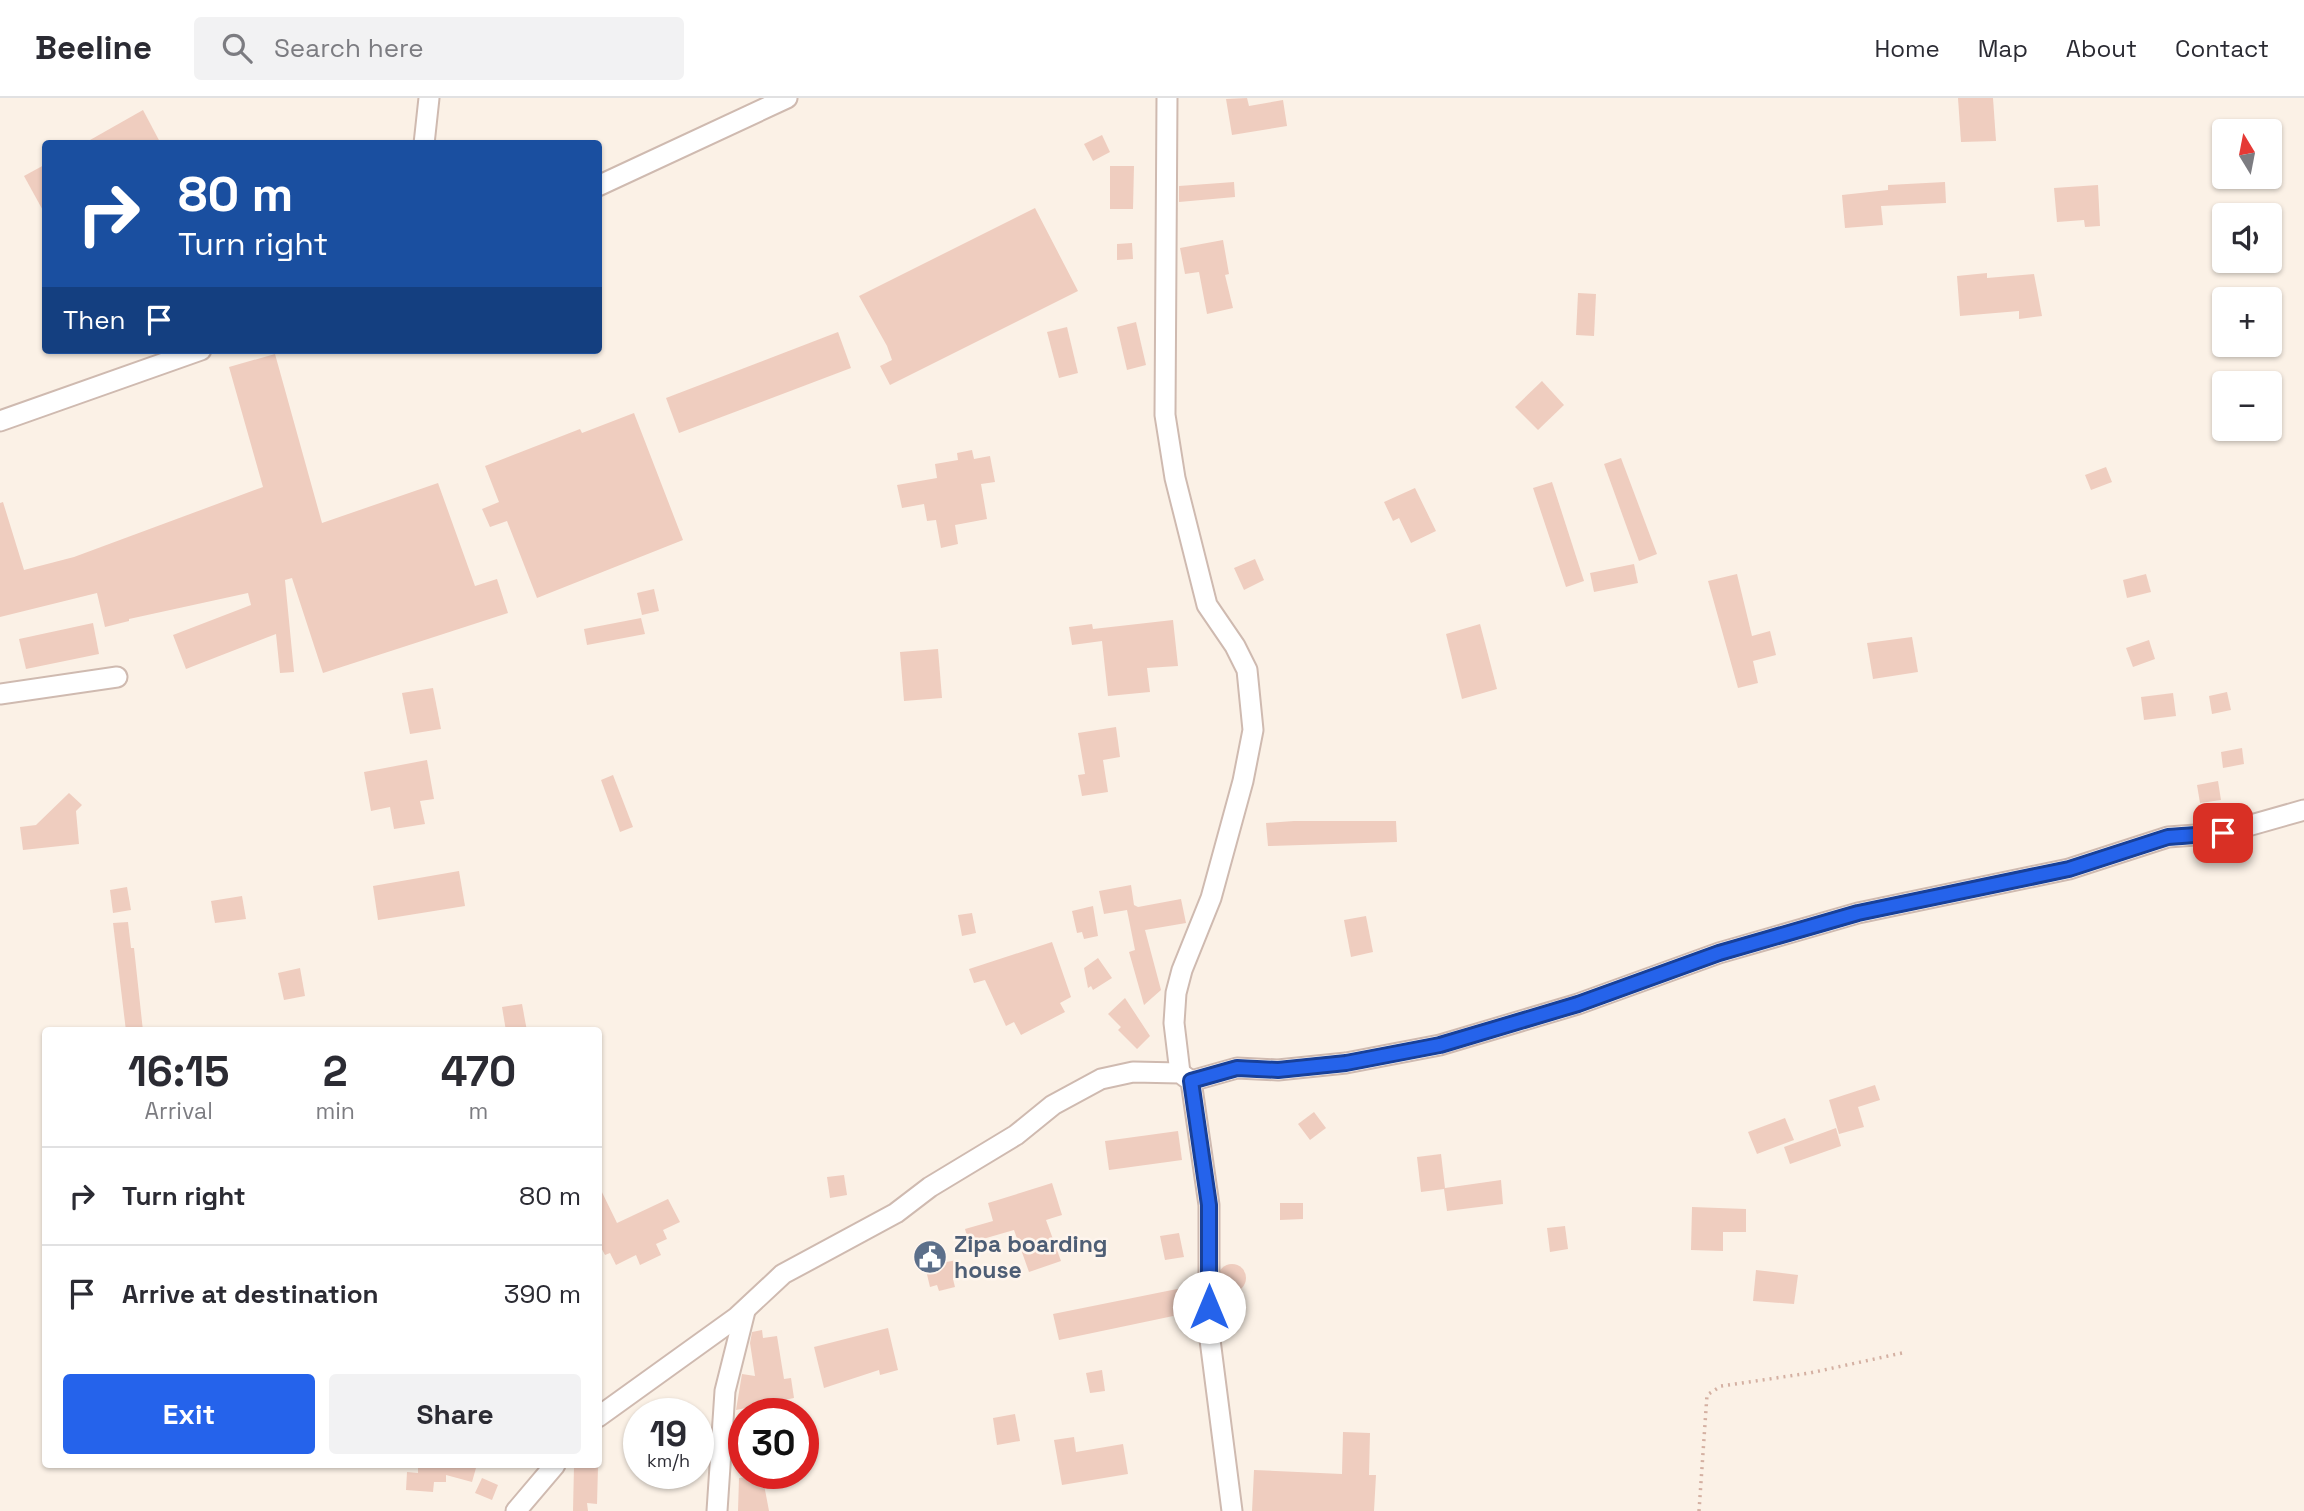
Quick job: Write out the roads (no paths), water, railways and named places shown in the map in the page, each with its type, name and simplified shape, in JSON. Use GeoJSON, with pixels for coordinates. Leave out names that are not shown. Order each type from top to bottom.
{"type":"FeatureCollection","features":[{"type":"Feature","properties":{"kind":"street"},"geometry":{"type":"LineString","coordinates":[[424,140],[429,98]]}},
{"type":"Feature","properties":{"kind":"street"},"geometry":{"type":"LineString","coordinates":[[602,184],[788,98]]}},
{"type":"Feature","properties":{"kind":"street"},"geometry":{"type":"LineString","coordinates":[[1167,98],[1165,415],[1175,478],[1207,605],[1236,646],[1247,670],[1252,701],[1252,730],[1226,846],[1211,898],[1182,970],[1176,993],[1174,1023],[1209,1205],[1209,1332],[1232,1511]]}},
{"type":"Feature","properties":{"kind":"street"},"geometry":{"type":"LineString","coordinates":[[0,421],[190,354]]}},
{"type":"Feature","properties":{"kind":"street"},"geometry":{"type":"LineString","coordinates":[[0,694],[117,677]]}},
{"type":"Feature","properties":{"kind":"street"},"geometry":{"type":"LineString","coordinates":[[602,1414],[745,1311],[783,1274],[896,1213],[930,1187],[1016,1135],[1053,1105],[1112,1077],[1133,1072],[1185,1077],[1237,1068],[1278,1070],[1346,1063],[1440,1045],[1578,1004],[1719,953],[1858,913],[2069,869],[2168,837],[2223,833],[2304,810]]}},
{"type":"Feature","properties":{"kind":"street"},"geometry":{"type":"LineString","coordinates":[[717,1511],[725,1391],[745,1311]]}},
{"type":"Feature","properties":{"kind":"street"},"geometry":{"type":"LineString","coordinates":[[516,1511],[552,1468]]}},
{"type":"Feature","properties":{"kind":"place","name":"Zipa boarding house"},"geometry":{"type":"Point","coordinates":[930,1257]}}]}
